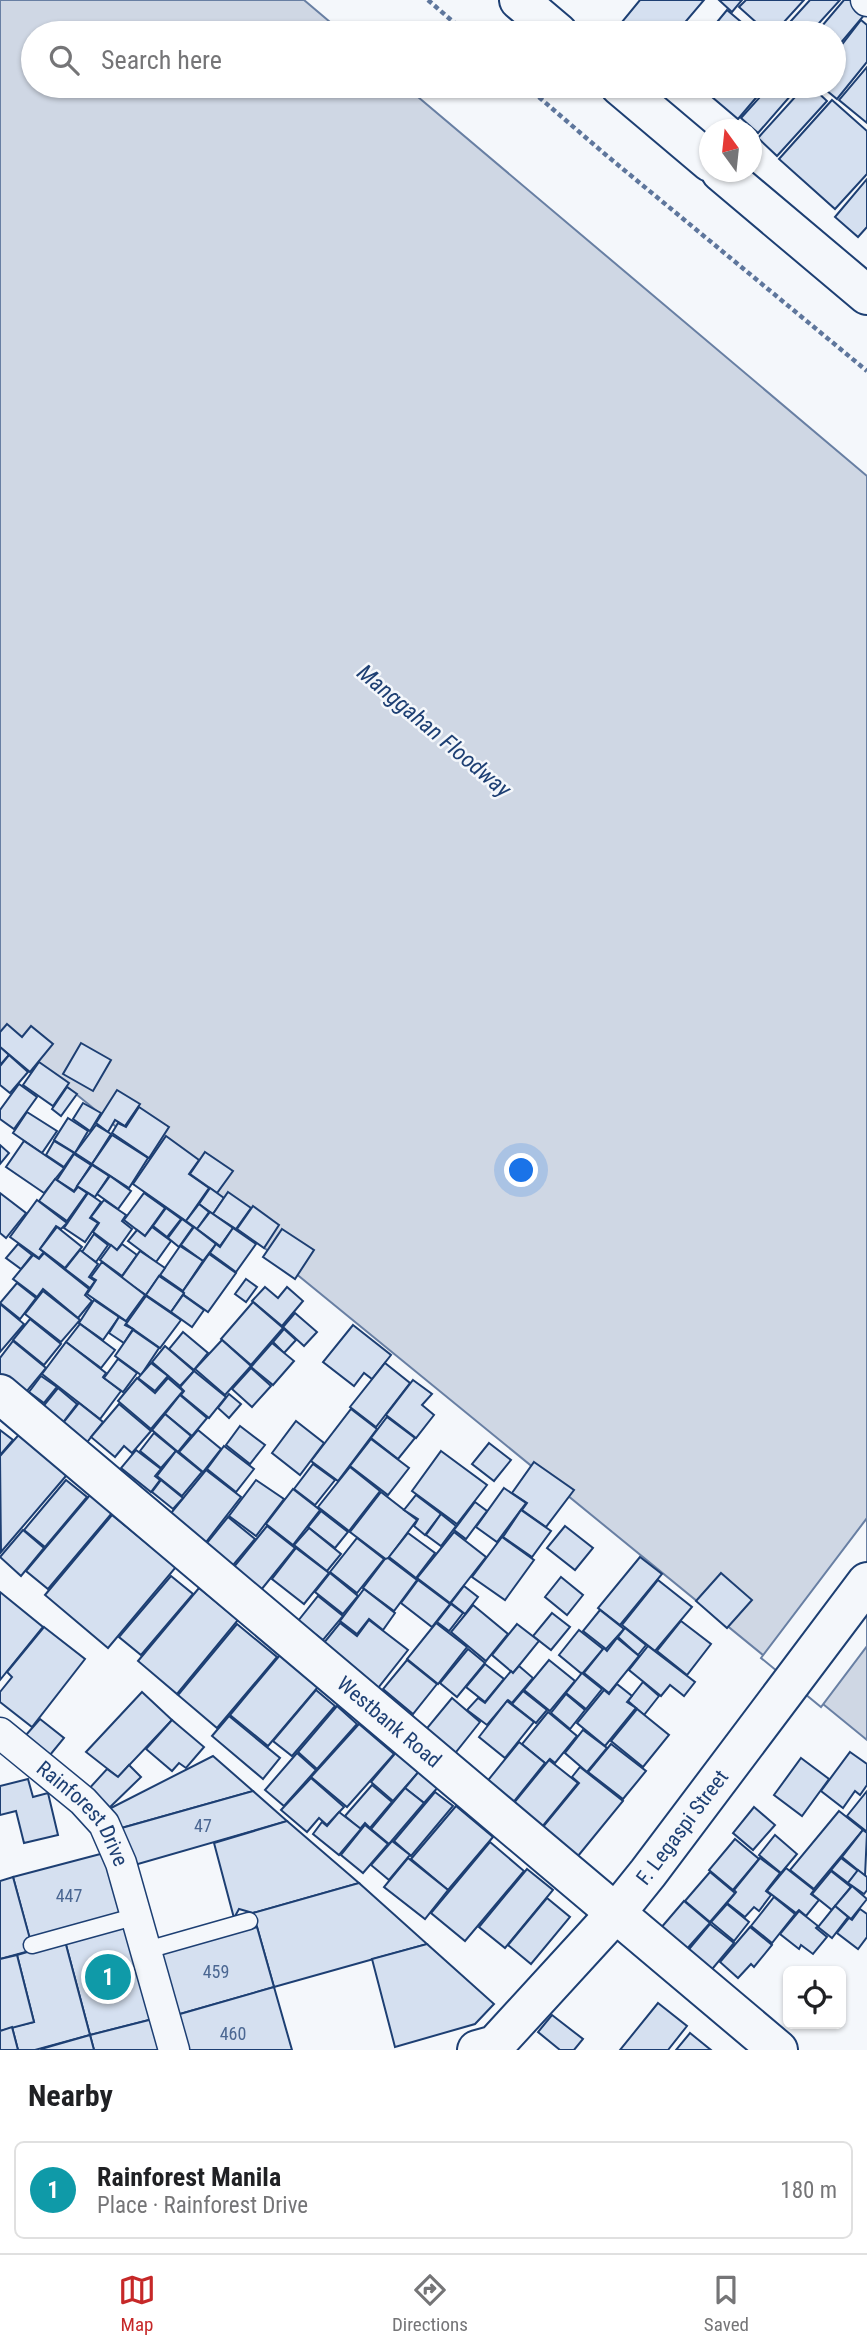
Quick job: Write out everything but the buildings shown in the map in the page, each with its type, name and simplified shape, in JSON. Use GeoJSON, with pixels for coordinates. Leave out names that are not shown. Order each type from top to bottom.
{"type":"FeatureCollection","features":[{"type":"Feature","properties":{"kind":"street"},"geometry":{"type":"LineString","coordinates":[[519,0],[544,21]]}},
{"type":"Feature","properties":{"kind":"street"},"geometry":{"type":"LineString","coordinates":[[634,98],[699,153]]}},
{"type":"Feature","properties":{"kind":"street"},"geometry":{"type":"LineString","coordinates":[[733,182],[867,295]]}},
{"type":"Feature","properties":{"kind":"street","name":"Westbank Road"},"geometry":{"type":"LineString","coordinates":[[0,1394],[778,2050]]}},
{"type":"Feature","properties":{"kind":"street","name":"F. Legaspi Street"},"geometry":{"type":"LineString","coordinates":[[490,2048],[615,1914],[867,1582]]}},
{"type":"Feature","properties":{"kind":"street","name":"Rainforest Drive"},"geometry":{"type":"LineString","coordinates":[[0,1733],[83,1801],[104,1824],[121,1863],[174,2050]]}},
{"type":"Feature","properties":{"kind":"lane"},"geometry":{"type":"LineString","coordinates":[[32,1945],[137,1916]]}},
{"type":"Feature","properties":{"kind":"lane"},"geometry":{"type":"LineString","coordinates":[[147,1950],[250,1922]]}},
{"type":"Feature","properties":{"kind":"path"},"geometry":{"type":"LineString","coordinates":[[428,0],[452,21]]}},
{"type":"Feature","properties":{"kind":"path"},"geometry":{"type":"LineString","coordinates":[[540,98],[867,371]]}},
{"type":"Feature","properties":{"kind":"water","name":"Manggahan Floodway"},"geometry":{"type":"Polygon","coordinates":[[[0,0],[304,0],[329,21],[21,21],[21,98],[419,98],[867,476],[867,1740],[0,1032],[0,0]]]}},
{"type":"Feature","properties":{"kind":"pier"},"geometry":{"type":"Polygon","coordinates":[[[867,1518],[867,1646],[821,1707],[761,1658],[867,1518]]]}},
{"type":"Feature","properties":{"kind":"place","name":"Rainforest Manila"},"geometry":{"type":"Point","coordinates":[108,1977]}}]}
